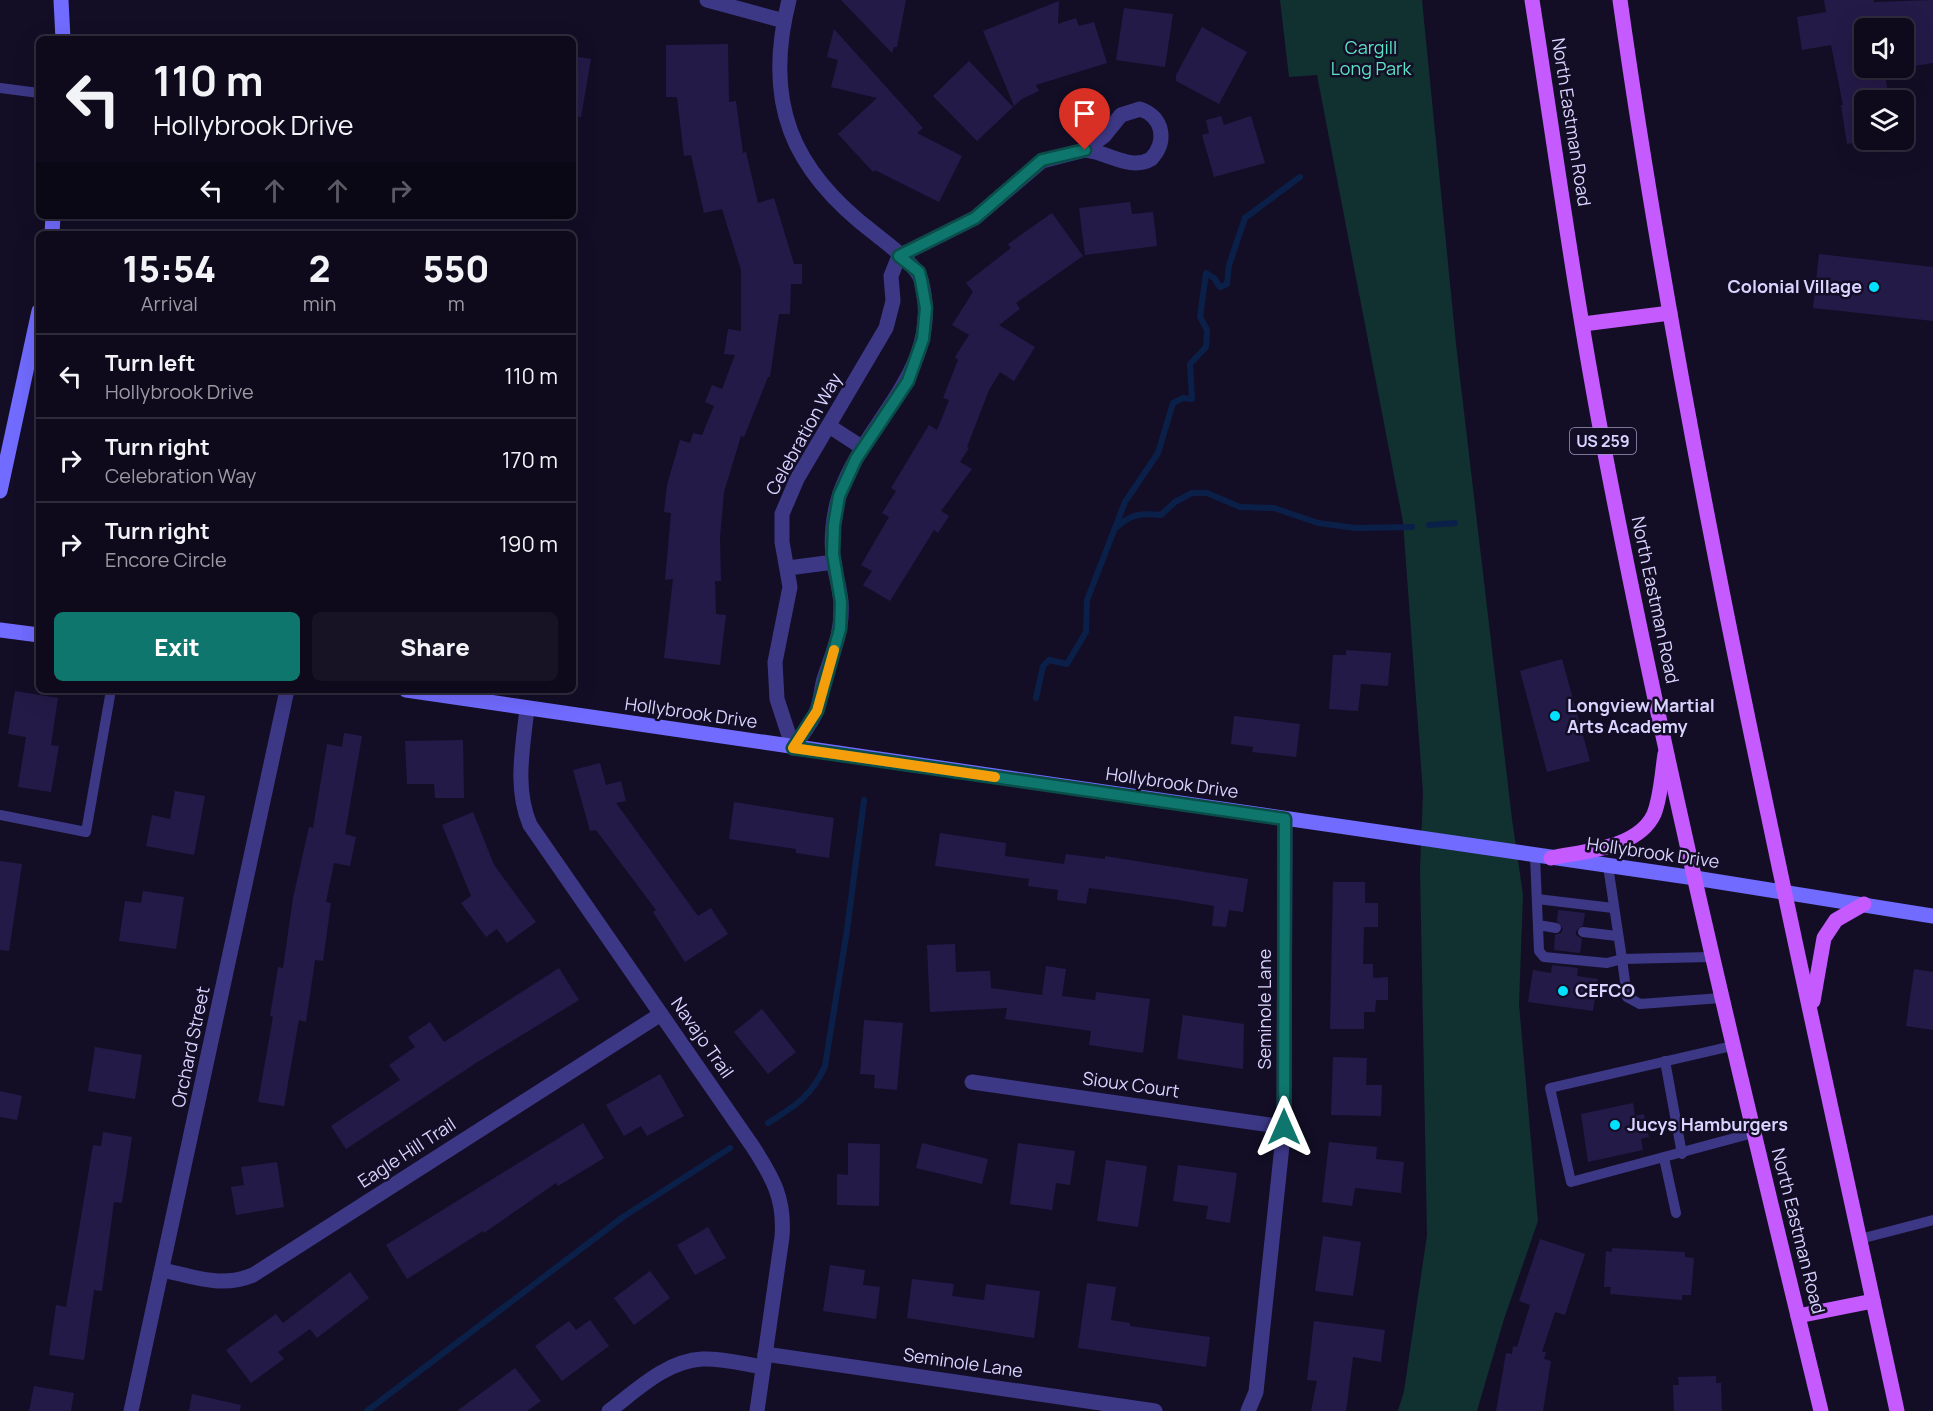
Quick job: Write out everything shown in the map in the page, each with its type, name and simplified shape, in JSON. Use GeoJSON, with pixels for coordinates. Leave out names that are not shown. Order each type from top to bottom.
{"type":"FeatureCollection","features":[{"type":"Feature","properties":{"kind":"main road"},"geometry":{"type":"LineString","coordinates":[[61,0],[63,36]]}},
{"type":"Feature","properties":{"kind":"main road","name":"North Eastman Road"},"geometry":{"type":"LineString","coordinates":[[1532,0],[1605,453],[1711,957],[1821,1411]]}},
{"type":"Feature","properties":{"kind":"main road"},"geometry":{"type":"LineString","coordinates":[[1620,0],[1670,313],[1724,607],[1897,1411]]}},
{"type":"Feature","properties":{"kind":"main road"},"geometry":{"type":"LineString","coordinates":[[1583,324],[1670,313]]}},
{"type":"Feature","properties":{"kind":"main road"},"geometry":{"type":"LineString","coordinates":[[0,492],[36,325]]}},
{"type":"Feature","properties":{"kind":"main road"},"geometry":{"type":"LineString","coordinates":[[0,630],[36,635]]}},
{"type":"Feature","properties":{"kind":"main road","name":"Hollybrook Drive"},"geometry":{"type":"LineString","coordinates":[[426,693],[1695,878],[1933,916]]}},
{"type":"Feature","properties":{"kind":"main road"},"geometry":{"type":"LineString","coordinates":[[1543,857],[1624,841],[1646,824],[1653,816],[1657,802],[1666,745]]}},
{"type":"Feature","properties":{"kind":"main road"},"geometry":{"type":"LineString","coordinates":[[1811,1010],[1824,938],[1836,920],[1864,904]]}},
{"type":"Feature","properties":{"kind":"main road"},"geometry":{"type":"LineString","coordinates":[[1798,1316],[1873,1301]]}},
{"type":"Feature","properties":{"kind":"street"},"geometry":{"type":"LineString","coordinates":[[707,0],[784,21]]}},
{"type":"Feature","properties":{"kind":"street"},"geometry":{"type":"LineString","coordinates":[[789,0],[779,52],[780,88],[789,126],[802,156],[820,184],[836,202],[919,272],[926,308],[923,339],[908,381],[851,468],[837,505],[834,562],[841,602],[840,629],[817,711],[793,748]]}},
{"type":"Feature","properties":{"kind":"street"},"geometry":{"type":"LineString","coordinates":[[899,256],[975,218],[1042,160],[1085,150],[1105,153],[1128,163],[1146,162],[1159,150],[1161,128],[1147,111],[1140,109],[1126,111],[1116,119],[1104,136],[1085,150]]}},
{"type":"Feature","properties":{"kind":"street","name":"Celebration Way"},"geometry":{"type":"LineString","coordinates":[[793,748],[777,699],[775,662],[777,644],[789,603],[788,568],[781,523],[785,503],[886,328],[892,301],[891,276],[899,256]]}},
{"type":"Feature","properties":{"kind":"street"},"geometry":{"type":"LineString","coordinates":[[829,426],[863,448]]}},
{"type":"Feature","properties":{"kind":"street"},"geometry":{"type":"LineString","coordinates":[[788,568],[834,562]]}},
{"type":"Feature","properties":{"kind":"street","name":"Orchard Street"},"geometry":{"type":"LineString","coordinates":[[131,1411],[286,693]]}},
{"type":"Feature","properties":{"kind":"street","name":"Navajo Trail"},"geometry":{"type":"LineString","coordinates":[[527,708],[520,780],[523,802],[530,825],[759,1155],[780,1198],[783,1214],[782,1237],[757,1411]]}},
{"type":"Feature","properties":{"kind":"street","name":"Seminole Lane"},"geometry":{"type":"LineString","coordinates":[[1248,1411],[1256,1392],[1284,1127],[1285,819]]}},
{"type":"Feature","properties":{"kind":"street","name":"Eagle Hill Trail"},"geometry":{"type":"LineString","coordinates":[[163,1270],[221,1282],[237,1281],[253,1275],[661,1014]]}},
{"type":"Feature","properties":{"kind":"street","name":"Sioux Court"},"geometry":{"type":"LineString","coordinates":[[972,1082],[1284,1127]]}},
{"type":"Feature","properties":{"kind":"street","name":"Seminole Lane"},"geometry":{"type":"LineString","coordinates":[[609,1411],[655,1376],[682,1363],[710,1359],[764,1360],[1155,1411]]}},
{"type":"Feature","properties":{"kind":"lane"},"geometry":{"type":"LineString","coordinates":[[0,88],[36,93]]}},
{"type":"Feature","properties":{"kind":"lane"},"geometry":{"type":"LineString","coordinates":[[0,815],[86,832],[110,693]]}},
{"type":"Feature","properties":{"kind":"lane"},"geometry":{"type":"LineString","coordinates":[[1543,857],[1537,899],[1539,951],[1544,957],[1606,963],[1622,959],[1711,957]]}},
{"type":"Feature","properties":{"kind":"lane"},"geometry":{"type":"LineString","coordinates":[[1608,866],[1627,997],[1640,1004],[1721,998]]}},
{"type":"Feature","properties":{"kind":"lane"},"geometry":{"type":"LineString","coordinates":[[1537,899],[1613,908]]}},
{"type":"Feature","properties":{"kind":"lane"},"geometry":{"type":"LineString","coordinates":[[1538,925],[1556,928]]}},
{"type":"Feature","properties":{"kind":"lane"},"geometry":{"type":"LineString","coordinates":[[1583,932],[1617,936]]}},
{"type":"Feature","properties":{"kind":"lane"},"geometry":{"type":"LineString","coordinates":[[1732,1046],[1550,1088],[1571,1182],[1683,1154],[1754,1133]]}},
{"type":"Feature","properties":{"kind":"lane"},"geometry":{"type":"LineString","coordinates":[[1665,1061],[1683,1154]]}},
{"type":"Feature","properties":{"kind":"lane"},"geometry":{"type":"LineString","coordinates":[[1664,1158],[1676,1213]]}},
{"type":"Feature","properties":{"kind":"lane"},"geometry":{"type":"LineString","coordinates":[[1860,1239],[1933,1220]]}},
{"type":"Feature","properties":{"kind":"green space","name":"Cargill Long Park"},"geometry":{"type":"Polygon","coordinates":[[[1280,0],[1422,0],[1456,344],[1523,895],[1519,1004],[1538,1221],[1504,1319],[1477,1411],[1398,1411],[1404,1391],[1427,1235],[1420,869],[1423,793],[1403,522],[1317,75],[1289,77],[1280,0]]]}},
{"type":"Feature","properties":{"kind":"building"},"geometry":{"type":"Polygon","coordinates":[[[841,0],[906,0],[897,47],[894,47],[892,53],[841,0]]]}},
{"type":"Feature","properties":{"kind":"building"},"geometry":{"type":"Polygon","coordinates":[[[1824,0],[1874,0],[1874,2],[1933,0],[1933,63],[1914,66],[1914,18],[1854,18],[1854,78],[1886,78],[1887,90],[1854,90],[1854,143],[1847,144],[1841,105],[1843,105],[1831,45],[1802,50],[1797,17],[1826,12],[1824,0]]]}},
{"type":"Feature","properties":{"kind":"building"},"geometry":{"type":"Polygon","coordinates":[[[1059,1],[1058,24],[1076,18],[1079,26],[1094,22],[1107,63],[1036,85],[1039,91],[1022,99],[1014,106],[983,31],[1059,1]]]}},
{"type":"Feature","properties":{"kind":"building"},"geometry":{"type":"Polygon","coordinates":[[[1124,8],[1173,14],[1165,67],[1116,60],[1124,8]]]}},
{"type":"Feature","properties":{"kind":"building"},"geometry":{"type":"Polygon","coordinates":[[[1202,27],[1247,52],[1219,104],[1176,81],[1176,75],[1202,27]]]}},
{"type":"Feature","properties":{"kind":"building"},"geometry":{"type":"Polygon","coordinates":[[[834,29],[923,128],[917,133],[962,156],[939,202],[875,170],[873,172],[838,134],[877,98],[831,87],[838,60],[827,57],[834,29]]]}},
{"type":"Feature","properties":{"kind":"building"},"geometry":{"type":"Polygon","coordinates":[[[728,44],[729,102],[736,101],[743,153],[746,152],[758,203],[774,198],[794,264],[802,264],[802,284],[791,284],[790,314],[779,314],[770,377],[768,377],[744,437],[741,436],[724,492],[720,538],[721,581],[715,581],[716,614],[726,615],[720,665],[664,658],[673,579],[665,580],[671,513],[664,512],[667,485],[680,440],[690,443],[693,433],[702,435],[714,406],[705,402],[712,385],[722,389],[735,355],[724,354],[728,329],[741,331],[741,270],[722,209],[704,213],[691,155],[684,156],[677,97],[666,97],[666,45],[728,44]]]}},
{"type":"Feature","properties":{"kind":"building"},"geometry":{"type":"Polygon","coordinates":[[[576,56],[591,59],[581,117],[576,116],[576,56]]]}},
{"type":"Feature","properties":{"kind":"building"},"geometry":{"type":"Polygon","coordinates":[[[969,61],[1013,107],[977,141],[933,96],[969,61]]]}},
{"type":"Feature","properties":{"kind":"building"},"geometry":{"type":"Polygon","coordinates":[[[1221,116],[1224,125],[1251,116],[1265,163],[1214,177],[1202,135],[1209,133],[1206,120],[1221,116]]]}},
{"type":"Feature","properties":{"kind":"building"},"geometry":{"type":"Polygon","coordinates":[[[1130,202],[1132,214],[1153,212],[1157,246],[1085,255],[1079,208],[1130,202]]]}},
{"type":"Feature","properties":{"kind":"building"},"geometry":{"type":"Polygon","coordinates":[[[1052,213],[1083,256],[1016,303],[1020,309],[999,325],[1035,347],[1014,381],[1000,372],[989,390],[967,447],[969,448],[960,462],[972,469],[941,511],[949,516],[938,533],[934,530],[890,601],[863,585],[872,571],[861,565],[889,517],[882,513],[896,491],[891,488],[929,425],[937,430],[949,400],[943,398],[958,360],[955,357],[969,335],[952,325],[973,292],[966,283],[1011,248],[1008,244],[1052,213]]]}},
{"type":"Feature","properties":{"kind":"building","name":"Colonial Village"},"geometry":{"type":"Polygon","coordinates":[[[1819,254],[1933,267],[1933,321],[1813,308],[1819,254]]]}},
{"type":"Feature","properties":{"kind":"building"},"geometry":{"type":"Polygon","coordinates":[[[1346,650],[1391,653],[1388,686],[1361,684],[1358,711],[1329,709],[1333,655],[1346,655],[1346,650]]]}},
{"type":"Feature","properties":{"kind":"building","name":"Longview Martial Arts Academy"},"geometry":{"type":"Polygon","coordinates":[[[1562,659],[1590,761],[1547,772],[1520,671],[1562,659]]]}},
{"type":"Feature","properties":{"kind":"building"},"geometry":{"type":"Polygon","coordinates":[[[15,691],[58,698],[51,745],[59,746],[51,792],[18,787],[26,737],[8,734],[15,691]]]}},
{"type":"Feature","properties":{"kind":"building"},"geometry":{"type":"Polygon","coordinates":[[[1234,716],[1300,724],[1296,757],[1252,752],[1253,747],[1231,744],[1234,716]]]}},
{"type":"Feature","properties":{"kind":"building"},"geometry":{"type":"Polygon","coordinates":[[[344,733],[362,736],[345,834],[356,837],[350,866],[334,863],[326,902],[331,903],[323,961],[315,960],[306,1022],[299,1020],[284,1106],[258,1102],[273,1017],[270,1016],[278,967],[283,968],[293,898],[309,827],[313,828],[327,744],[342,747],[344,733]]]}},
{"type":"Feature","properties":{"kind":"building"},"geometry":{"type":"Polygon","coordinates":[[[463,740],[464,798],[435,798],[434,784],[407,784],[405,741],[463,740]]]}},
{"type":"Feature","properties":{"kind":"building"},"geometry":{"type":"Polygon","coordinates":[[[600,763],[606,785],[621,781],[626,801],[616,803],[698,916],[711,908],[728,934],[685,962],[653,912],[656,910],[596,830],[590,831],[573,770],[600,763]]]}},
{"type":"Feature","properties":{"kind":"building"},"geometry":{"type":"Polygon","coordinates":[[[175,791],[205,796],[194,855],[146,846],[152,815],[170,819],[175,791]]]}},
{"type":"Feature","properties":{"kind":"building"},"geometry":{"type":"Polygon","coordinates":[[[734,802],[834,818],[829,858],[796,853],[796,849],[729,839],[734,802]]]}},
{"type":"Feature","properties":{"kind":"building"},"geometry":{"type":"Polygon","coordinates":[[[473,812],[494,865],[536,922],[507,943],[497,929],[486,937],[461,903],[471,896],[442,825],[473,812]]]}},
{"type":"Feature","properties":{"kind":"building"},"geometry":{"type":"Polygon","coordinates":[[[940,833],[1006,843],[1005,856],[1064,864],[1066,854],[1105,859],[1105,856],[1248,879],[1243,912],[1229,910],[1226,927],[1212,926],[1214,906],[1179,900],[1089,888],[1086,904],[1057,900],[1058,890],[1028,886],[1029,879],[935,866],[940,833]]]}},
{"type":"Feature","properties":{"kind":"building"},"geometry":{"type":"Polygon","coordinates":[[[0,861],[22,864],[9,951],[0,950],[0,861]]]}},
{"type":"Feature","properties":{"kind":"building"},"geometry":{"type":"Polygon","coordinates":[[[1333,882],[1365,882],[1365,903],[1378,903],[1378,927],[1364,927],[1363,964],[1373,964],[1373,978],[1388,977],[1388,1000],[1376,1000],[1375,1012],[1364,1012],[1364,1029],[1330,1029],[1333,882]]]}},
{"type":"Feature","properties":{"kind":"building"},"geometry":{"type":"Polygon","coordinates":[[[143,891],[184,897],[176,949],[119,941],[125,901],[141,903],[143,891]]]}},
{"type":"Feature","properties":{"kind":"building"},"geometry":{"type":"Polygon","coordinates":[[[1558,910],[1585,913],[1583,925],[1576,931],[1576,935],[1582,939],[1580,953],[1554,950],[1555,935],[1561,933],[1563,929],[1557,921],[1558,910]]]}},
{"type":"Feature","properties":{"kind":"building"},"geometry":{"type":"Polygon","coordinates":[[[955,944],[956,972],[990,971],[991,988],[1042,995],[1046,966],[1066,969],[1062,996],[1095,1000],[1096,992],[1150,999],[1143,1053],[1089,1045],[1091,1031],[1005,1019],[1007,1008],[930,1012],[927,945],[955,944]]]}},
{"type":"Feature","properties":{"kind":"building","name":"CEFCO"},"geometry":{"type":"Polygon","coordinates":[[[1552,965],[1578,968],[1577,976],[1598,979],[1593,1011],[1528,1002],[1533,970],[1551,973],[1552,965]]]}},
{"type":"Feature","properties":{"kind":"building"},"geometry":{"type":"Polygon","coordinates":[[[559,968],[579,1000],[476,1063],[346,1149],[331,1126],[400,1080],[389,1065],[415,1047],[408,1037],[430,1022],[444,1042],[559,968]]]}},
{"type":"Feature","properties":{"kind":"building"},"geometry":{"type":"Polygon","coordinates":[[[1914,969],[1933,972],[1933,1030],[1906,1026],[1914,969]]]}},
{"type":"Feature","properties":{"kind":"building"},"geometry":{"type":"Polygon","coordinates":[[[762,1009],[796,1052],[768,1074],[734,1032],[762,1009]]]}},
{"type":"Feature","properties":{"kind":"building"},"geometry":{"type":"Polygon","coordinates":[[[1183,1015],[1244,1024],[1243,1069],[1177,1059],[1183,1015]]]}},
{"type":"Feature","properties":{"kind":"building"},"geometry":{"type":"Polygon","coordinates":[[[864,1020],[903,1023],[897,1090],[874,1088],[875,1075],[860,1074],[864,1020]]]}},
{"type":"Feature","properties":{"kind":"building"},"geometry":{"type":"Polygon","coordinates":[[[95,1047],[142,1055],[135,1099],[88,1091],[95,1047]]]}},
{"type":"Feature","properties":{"kind":"building"},"geometry":{"type":"Polygon","coordinates":[[[1333,1057],[1367,1058],[1366,1085],[1382,1085],[1381,1116],[1331,1115],[1333,1057]]]}},
{"type":"Feature","properties":{"kind":"building"},"geometry":{"type":"Polygon","coordinates":[[[660,1074],[684,1116],[647,1136],[641,1126],[624,1136],[606,1105],[660,1074]]]}},
{"type":"Feature","properties":{"kind":"building"},"geometry":{"type":"Polygon","coordinates":[[[0,1091],[22,1096],[17,1120],[0,1117],[0,1091]]]}},
{"type":"Feature","properties":{"kind":"building","name":"Jucys Hamburgers"},"geometry":{"type":"Polygon","coordinates":[[[1633,1103],[1635,1116],[1644,1114],[1649,1137],[1641,1139],[1643,1150],[1588,1162],[1581,1114],[1633,1103]]]}},
{"type":"Feature","properties":{"kind":"building"},"geometry":{"type":"Polygon","coordinates":[[[583,1123],[604,1158],[558,1186],[556,1183],[484,1233],[483,1231],[407,1279],[386,1245],[583,1123]]]}},
{"type":"Feature","properties":{"kind":"building"},"geometry":{"type":"Polygon","coordinates":[[[103,1132],[132,1137],[122,1203],[114,1202],[102,1291],[94,1290],[84,1360],[49,1355],[56,1305],[66,1307],[93,1145],[101,1146],[103,1132]]]}},
{"type":"Feature","properties":{"kind":"building"},"geometry":{"type":"Polygon","coordinates":[[[1329,1142],[1377,1147],[1376,1159],[1404,1162],[1401,1193],[1355,1188],[1352,1206],[1322,1202],[1329,1142]]]}},
{"type":"Feature","properties":{"kind":"building"},"geometry":{"type":"Polygon","coordinates":[[[848,1143],[880,1144],[879,1206],[837,1205],[837,1174],[848,1175],[848,1143]]]}},
{"type":"Feature","properties":{"kind":"building"},"geometry":{"type":"Polygon","coordinates":[[[922,1143],[988,1159],[982,1184],[916,1168],[922,1143]]]}},
{"type":"Feature","properties":{"kind":"building"},"geometry":{"type":"Polygon","coordinates":[[[1018,1143],[1075,1151],[1070,1185],[1056,1183],[1052,1210],[1010,1204],[1018,1143]]]}},
{"type":"Feature","properties":{"kind":"building"},"geometry":{"type":"Polygon","coordinates":[[[1106,1160],[1147,1166],[1138,1227],[1097,1221],[1106,1160]]]}},
{"type":"Feature","properties":{"kind":"building"},"geometry":{"type":"Polygon","coordinates":[[[277,1162],[284,1207],[236,1215],[231,1187],[244,1185],[241,1167],[277,1162]]]}},
{"type":"Feature","properties":{"kind":"building"},"geometry":{"type":"Polygon","coordinates":[[[1178,1165],[1237,1173],[1230,1223],[1206,1219],[1208,1206],[1173,1201],[1178,1165]]]}},
{"type":"Feature","properties":{"kind":"building"},"geometry":{"type":"Polygon","coordinates":[[[708,1227],[726,1258],[695,1275],[677,1245],[708,1227]]]}},
{"type":"Feature","properties":{"kind":"building"},"geometry":{"type":"Polygon","coordinates":[[[1323,1236],[1361,1242],[1353,1296],[1315,1291],[1323,1236]]]}},
{"type":"Feature","properties":{"kind":"building"},"geometry":{"type":"Polygon","coordinates":[[[1540,1239],[1585,1254],[1565,1315],[1555,1312],[1542,1352],[1546,1352],[1544,1359],[1551,1361],[1543,1411],[1496,1411],[1506,1353],[1512,1354],[1513,1346],[1517,1347],[1530,1305],[1519,1301],[1540,1239]]]}},
{"type":"Feature","properties":{"kind":"building"},"geometry":{"type":"Polygon","coordinates":[[[1612,1248],[1685,1252],[1685,1257],[1694,1258],[1691,1295],[1682,1295],[1682,1300],[1610,1294],[1611,1287],[1604,1287],[1606,1251],[1612,1252],[1612,1248]]]}},
{"type":"Feature","properties":{"kind":"building"},"geometry":{"type":"Polygon","coordinates":[[[830,1265],[865,1270],[863,1285],[880,1287],[876,1319],[823,1311],[830,1265]]]}},
{"type":"Feature","properties":{"kind":"building"},"geometry":{"type":"Polygon","coordinates":[[[650,1271],[670,1298],[634,1325],[614,1298],[650,1271]]]}},
{"type":"Feature","properties":{"kind":"building"},"geometry":{"type":"Polygon","coordinates":[[[350,1272],[369,1298],[317,1338],[310,1329],[278,1352],[284,1359],[251,1383],[226,1350],[276,1314],[283,1323],[350,1272]]]}},
{"type":"Feature","properties":{"kind":"building"},"geometry":{"type":"Polygon","coordinates":[[[912,1279],[954,1284],[952,1296],[984,1300],[986,1284],[1040,1291],[1034,1338],[907,1318],[912,1279]]]}},
{"type":"Feature","properties":{"kind":"building"},"geometry":{"type":"Polygon","coordinates":[[[1087,1283],[1116,1287],[1111,1320],[1130,1323],[1130,1326],[1210,1337],[1206,1367],[1078,1348],[1087,1283]]]}},
{"type":"Feature","properties":{"kind":"building"},"geometry":{"type":"Polygon","coordinates":[[[590,1320],[609,1346],[562,1381],[535,1346],[569,1321],[576,1330],[590,1320]]]}},
{"type":"Feature","properties":{"kind":"building"},"geometry":{"type":"Polygon","coordinates":[[[1314,1321],[1385,1330],[1381,1362],[1353,1357],[1346,1411],[1311,1411],[1317,1381],[1307,1380],[1314,1321]]]}},
{"type":"Feature","properties":{"kind":"building"},"geometry":{"type":"Polygon","coordinates":[[[515,1368],[541,1401],[527,1411],[457,1411],[515,1368]]]}},
{"type":"Feature","properties":{"kind":"building"},"geometry":{"type":"Polygon","coordinates":[[[1716,1376],[1716,1383],[1721,1383],[1722,1411],[1674,1411],[1673,1385],[1679,1385],[1678,1377],[1716,1376]]]}},
{"type":"Feature","properties":{"kind":"building"},"geometry":{"type":"Polygon","coordinates":[[[34,1386],[74,1393],[71,1411],[29,1411],[34,1386]]]}},
{"type":"Feature","properties":{"kind":"building"},"geometry":{"type":"Polygon","coordinates":[[[192,1394],[241,1405],[240,1411],[189,1411],[192,1394]]]}},
{"type":"Feature","properties":{"kind":"waterway"},"geometry":{"type":"LineString","coordinates":[[1036,698],[1043,666],[1049,660],[1067,664],[1086,632],[1087,600],[1125,502],[1158,453],[1173,403],[1183,398],[1192,399],[1190,364],[1206,347],[1207,330],[1200,317],[1206,273],[1214,278],[1220,287],[1227,284],[1229,265],[1245,218],[1300,177]]}},
{"type":"Feature","properties":{"kind":"waterway"},"geometry":{"type":"LineString","coordinates":[[1116,528],[1136,516],[1161,515],[1175,502],[1192,493],[1207,493],[1240,507],[1274,508],[1318,523],[1356,528],[1412,527]]}},
{"type":"Feature","properties":{"kind":"waterway"},"geometry":{"type":"LineString","coordinates":[[1429,525],[1455,523]]}},
{"type":"Feature","properties":{"kind":"waterway"},"geometry":{"type":"LineString","coordinates":[[768,1123],[802,1099],[814,1085],[825,1066],[847,930],[864,800]]}},
{"type":"Feature","properties":{"kind":"waterway"},"geometry":{"type":"LineString","coordinates":[[367,1411],[623,1217],[730,1148]]}},
{"type":"Feature","properties":{"kind":"slow traffic"},"geometry":{"type":"LineString","coordinates":[[834,650],[824,678],[817,711],[793,748],[995,777]]}},
{"type":"Feature","properties":{"kind":"place","name":"Colonial Village"},"geometry":{"type":"Point","coordinates":[1874,287]}},
{"type":"Feature","properties":{"kind":"place","name":"Longview Martial Arts Academy"},"geometry":{"type":"Point","coordinates":[1555,716]}},
{"type":"Feature","properties":{"kind":"place","name":"CEFCO"},"geometry":{"type":"Point","coordinates":[1563,991]}},
{"type":"Feature","properties":{"kind":"place","name":"Jucys Hamburgers"},"geometry":{"type":"Point","coordinates":[1615,1125]}},
{"type":"Feature","properties":{"kind":"route"},"geometry":{"type":"LineString","coordinates":[[1085,150],[1042,160],[975,218],[899,256],[919,272],[926,308],[923,339],[908,381],[856,459],[839,496],[834,525],[833,554],[841,602],[840,629],[824,678],[817,711],[793,748],[1285,819],[1284,1127]]}}]}
